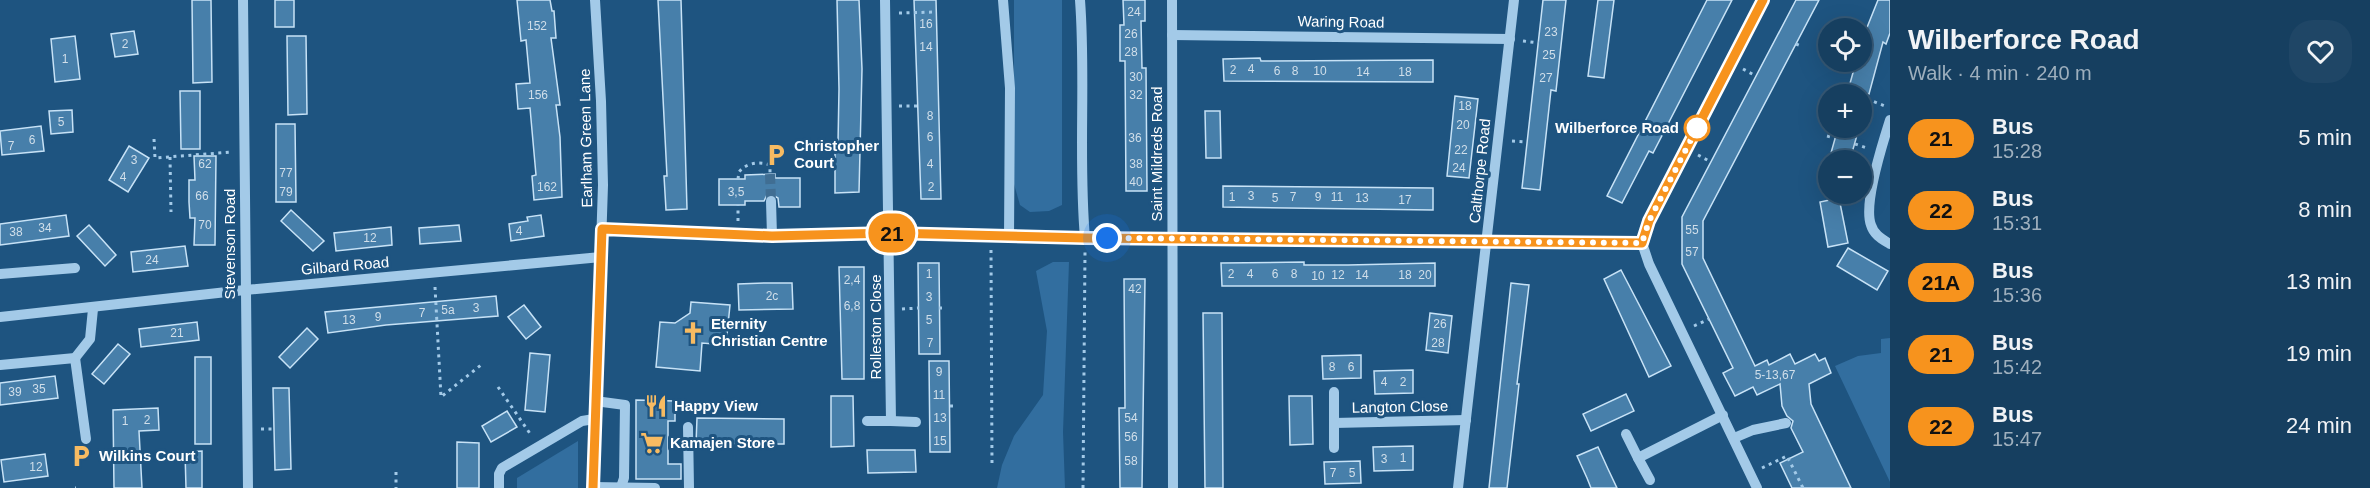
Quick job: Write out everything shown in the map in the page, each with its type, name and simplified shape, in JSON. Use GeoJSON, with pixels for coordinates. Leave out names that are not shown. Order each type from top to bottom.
{"type":"FeatureCollection","features":[{"type":"Feature","properties":{"kind":"street","name":"Stevenson Road"},"geometry":{"type":"LineString","coordinates":[[243,0],[248,488]]}},
{"type":"Feature","properties":{"kind":"street","name":"Earlham Green Lane"},"geometry":{"type":"LineString","coordinates":[[593,487],[602,229],[602,101],[595,0]]}},
{"type":"Feature","properties":{"kind":"street","name":"Rolleston Close"},"geometry":{"type":"LineString","coordinates":[[885,0],[891,421]]}},
{"type":"Feature","properties":{"kind":"street"},"geometry":{"type":"LineString","coordinates":[[1003,0],[1010,88],[1009,237]]}},
{"type":"Feature","properties":{"kind":"street"},"geometry":{"type":"LineString","coordinates":[[1080,0],[1083,40],[1082,208],[1085,238]]}},
{"type":"Feature","properties":{"kind":"street","name":"Saint Mildreds Road"},"geometry":{"type":"LineString","coordinates":[[1172,0],[1173,488]]}},
{"type":"Feature","properties":{"kind":"street","name":"Calthorpe Road"},"geometry":{"type":"LineString","coordinates":[[1458,488],[1514,0]]}},
{"type":"Feature","properties":{"kind":"street"},"geometry":{"type":"LineString","coordinates":[[1758,488],[1648,264],[1642,243],[1649,221],[1763,0]]}},
{"type":"Feature","properties":{"kind":"street","name":"Waring Road"},"geometry":{"type":"LineString","coordinates":[[1172,35],[1510,39]]}},
{"type":"Feature","properties":{"kind":"street"},"geometry":{"type":"LineString","coordinates":[[1890,120],[1872,190],[1870,224],[1878,237],[1890,244]]}},
{"type":"Feature","properties":{"kind":"street"},"geometry":{"type":"LineString","coordinates":[[771,201],[772,236]]}},
{"type":"Feature","properties":{"kind":"street"},"geometry":{"type":"LineString","coordinates":[[602,229],[772,236],[890,233],[1009,237],[1642,243]]}},
{"type":"Feature","properties":{"kind":"street","name":"Gilbard Road"},"geometry":{"type":"LineString","coordinates":[[0,317],[93,309],[245,290],[601,257]]}},
{"type":"Feature","properties":{"kind":"street"},"geometry":{"type":"LineString","coordinates":[[0,274],[75,268]]}},
{"type":"Feature","properties":{"kind":"street"},"geometry":{"type":"LineString","coordinates":[[86,439],[75,358],[90,339],[93,309]]}},
{"type":"Feature","properties":{"kind":"street"},"geometry":{"type":"LineString","coordinates":[[0,365],[75,358]]}},
{"type":"Feature","properties":{"kind":"street","name":"Langton Close"},"geometry":{"type":"LineString","coordinates":[[1334,392],[1334,448]]}},
{"type":"Feature","properties":{"kind":"street"},"geometry":{"type":"LineString","coordinates":[[595,401],[625,405],[624,478],[621,487]]}},
{"type":"Feature","properties":{"kind":"street"},"geometry":{"type":"LineString","coordinates":[[1638,458],[1723,415]]}},
{"type":"Feature","properties":{"kind":"street"},"geometry":{"type":"LineString","coordinates":[[499,488],[499,474],[502,468],[582,421],[594,419]]}},
{"type":"Feature","properties":{"kind":"street","name":"Langton Close"},"geometry":{"type":"LineString","coordinates":[[1334,423],[1466,420]]}},
{"type":"Feature","properties":{"kind":"street"},"geometry":{"type":"LineString","coordinates":[[867,421],[916,422]]}},
{"type":"Feature","properties":{"kind":"street"},"geometry":{"type":"LineString","coordinates":[[1734,438],[1753,430],[1785,423]]}},
{"type":"Feature","properties":{"kind":"street"},"geometry":{"type":"LineString","coordinates":[[688,427],[688,488]]}},
{"type":"Feature","properties":{"kind":"street"},"geometry":{"type":"LineString","coordinates":[[1626,434],[1650,480]]}},
{"type":"Feature","properties":{"kind":"street"},"geometry":{"type":"LineString","coordinates":[[593,487],[655,488]]}},
{"type":"Feature","properties":{"kind":"path"},"geometry":{"type":"LineString","coordinates":[[914,13],[936,12]]}},
{"type":"Feature","properties":{"kind":"path"},"geometry":{"type":"LineString","coordinates":[[1796,44],[1801,46]]}},
{"type":"Feature","properties":{"kind":"path"},"geometry":{"type":"LineString","coordinates":[[1872,101],[1890,108]]}},
{"type":"Feature","properties":{"kind":"path"},"geometry":{"type":"LineString","coordinates":[[888,107],[918,106]]}},
{"type":"Feature","properties":{"kind":"path"},"geometry":{"type":"LineString","coordinates":[[154,139],[155,158],[245,150]]}},
{"type":"Feature","properties":{"kind":"path"},"geometry":{"type":"LineString","coordinates":[[170,157],[171,212]]}},
{"type":"Feature","properties":{"kind":"path"},"geometry":{"type":"LineString","coordinates":[[738,179],[743,167],[749,164],[770,165],[771,174]]}},
{"type":"Feature","properties":{"kind":"path"},"geometry":{"type":"LineString","coordinates":[[991,236],[992,467]]}},
{"type":"Feature","properties":{"kind":"path"},"geometry":{"type":"LineString","coordinates":[[1083,488],[1085,238]]}},
{"type":"Feature","properties":{"kind":"path"},"geometry":{"type":"LineString","coordinates":[[435,285],[441,397],[481,365]]}},
{"type":"Feature","properties":{"kind":"path"},"geometry":{"type":"LineString","coordinates":[[939,308],[945,308]]}},
{"type":"Feature","properties":{"kind":"path"},"geometry":{"type":"LineString","coordinates":[[498,387],[539,447]]}},
{"type":"Feature","properties":{"kind":"path"},"geometry":{"type":"LineString","coordinates":[[950,406],[956,406]]}},
{"type":"Feature","properties":{"kind":"path"},"geometry":{"type":"LineString","coordinates":[[259,429],[274,429]]}},
{"type":"Feature","properties":{"kind":"path"},"geometry":{"type":"LineString","coordinates":[[1750,473],[1787,456],[1803,488]]}},
{"type":"Feature","properties":{"kind":"path"},"geometry":{"type":"LineString","coordinates":[[396,472],[396,488]]}},
{"type":"Feature","properties":{"kind":"shaded area"},"geometry":{"type":"Polygon","coordinates":[[[1014,0],[1062,0],[1062,205],[1049,211],[1030,212],[1020,205],[1014,184],[1014,0]]]}},
{"type":"Feature","properties":{"kind":"shaded area"},"geometry":{"type":"Polygon","coordinates":[[[1053,262],[1069,262],[1063,432],[1065,488],[997,488],[1002,465],[1014,436],[1043,395],[1047,331],[1036,271],[1053,262]]]}},
{"type":"Feature","properties":{"kind":"shaded area"},"geometry":{"type":"Polygon","coordinates":[[[1890,338],[1890,482],[1835,366],[1858,356],[1881,353],[1881,339],[1890,338]]]}},
{"type":"Feature","properties":{"kind":"shaded area"},"geometry":{"type":"Polygon","coordinates":[[[578,441],[578,488],[517,488],[517,478],[578,441]]]}},
{"type":"Feature","properties":{"kind":"building"},"geometry":{"type":"Polygon","coordinates":[[[192,0],[211,0],[212,82],[193,83],[192,0]]]}},
{"type":"Feature","properties":{"kind":"building"},"geometry":{"type":"Polygon","coordinates":[[[275,0],[294,0],[294,27],[275,27],[275,0]]]}},
{"type":"Feature","properties":{"kind":"building"},"geometry":{"type":"Polygon","coordinates":[[[517,0],[550,0],[552,11],[554,11],[556,38],[551,38],[560,105],[556,105],[560,137],[562,197],[534,200],[532,176],[536,175],[530,108],[518,109],[516,84],[530,83],[526,40],[521,41],[517,0]]]}},
{"type":"Feature","properties":{"kind":"building"},"geometry":{"type":"Polygon","coordinates":[[[658,0],[681,0],[687,209],[666,210],[664,176],[667,176],[658,0]]]}},
{"type":"Feature","properties":{"kind":"building"},"geometry":{"type":"Polygon","coordinates":[[[837,0],[859,0],[862,69],[859,192],[835,193],[835,143],[838,143],[839,89],[837,0]]]}},
{"type":"Feature","properties":{"kind":"building"},"geometry":{"type":"Polygon","coordinates":[[[914,0],[936,0],[941,199],[921,199],[914,0]]]}},
{"type":"Feature","properties":{"kind":"building"},"geometry":{"type":"Polygon","coordinates":[[[1123,0],[1145,0],[1145,21],[1141,21],[1142,68],[1146,68],[1147,191],[1126,191],[1125,61],[1120,61],[1120,25],[1124,25],[1123,0]]]}},
{"type":"Feature","properties":{"kind":"building"},"geometry":{"type":"Polygon","coordinates":[[[1543,0],[1566,0],[1556,91],[1551,90],[1540,190],[1522,188],[1543,0]]]}},
{"type":"Feature","properties":{"kind":"building"},"geometry":{"type":"Polygon","coordinates":[[[1598,0],[1614,0],[1604,78],[1588,76],[1598,0]]]}},
{"type":"Feature","properties":{"kind":"building"},"geometry":{"type":"Polygon","coordinates":[[[1707,0],[1732,0],[1653,153],[1649,151],[1622,203],[1607,196],[1707,0]]]}},
{"type":"Feature","properties":{"kind":"building"},"geometry":{"type":"Polygon","coordinates":[[[1796,0],[1819,0],[1703,221],[1703,258],[1755,366],[1767,360],[1769,365],[1790,354],[1795,364],[1815,354],[1819,361],[1825,358],[1831,373],[1809,384],[1811,404],[1851,488],[1792,488],[1780,463],[1803,452],[1791,428],[1793,421],[1787,416],[1782,406],[1780,384],[1757,395],[1753,387],[1735,396],[1723,373],[1733,368],[1682,264],[1682,217],[1796,0]]]}},
{"type":"Feature","properties":{"kind":"building"},"geometry":{"type":"Polygon","coordinates":[[[1878,0],[1890,0],[1890,33],[1886,44],[1883,42],[1872,84],[1850,84],[1853,72],[1872,72],[1871,18],[1878,0]]]}},
{"type":"Feature","properties":{"kind":"building"},"geometry":{"type":"Polygon","coordinates":[[[134,31],[138,54],[115,57],[111,34],[134,31]]]}},
{"type":"Feature","properties":{"kind":"building"},"geometry":{"type":"Polygon","coordinates":[[[75,36],[80,79],[55,82],[51,39],[75,36]]]}},
{"type":"Feature","properties":{"kind":"building"},"geometry":{"type":"Polygon","coordinates":[[[287,36],[306,36],[307,114],[288,115],[287,36]]]}},
{"type":"Feature","properties":{"kind":"building"},"geometry":{"type":"Polygon","coordinates":[[[1260,58],[1261,61],[1433,60],[1433,82],[1224,81],[1223,59],[1260,58]]]}},
{"type":"Feature","properties":{"kind":"building"},"geometry":{"type":"Polygon","coordinates":[[[180,91],[200,91],[200,149],[181,149],[180,91]]]}},
{"type":"Feature","properties":{"kind":"building"},"geometry":{"type":"Polygon","coordinates":[[[1455,96],[1478,99],[1469,178],[1447,176],[1455,96]]]}},
{"type":"Feature","properties":{"kind":"building"},"geometry":{"type":"Polygon","coordinates":[[[72,110],[73,132],[51,134],[49,111],[72,110]]]}},
{"type":"Feature","properties":{"kind":"building"},"geometry":{"type":"Polygon","coordinates":[[[1205,111],[1220,111],[1221,158],[1206,158],[1205,111]]]}},
{"type":"Feature","properties":{"kind":"building"},"geometry":{"type":"Polygon","coordinates":[[[276,124],[295,124],[296,202],[276,202],[276,124]]]}},
{"type":"Feature","properties":{"kind":"building"},"geometry":{"type":"Polygon","coordinates":[[[41,126],[44,151],[2,155],[0,131],[41,126]]]}},
{"type":"Feature","properties":{"kind":"building"},"geometry":{"type":"Polygon","coordinates":[[[1835,138],[1856,138],[1853,150],[1832,150],[1835,138]]]}},
{"type":"Feature","properties":{"kind":"building"},"geometry":{"type":"Polygon","coordinates":[[[129,146],[149,158],[128,192],[109,180],[129,146]]]}},
{"type":"Feature","properties":{"kind":"building"},"geometry":{"type":"Polygon","coordinates":[[[194,156],[216,156],[215,245],[194,245],[195,218],[190,218],[189,180],[195,180],[194,156]]]}},
{"type":"Feature","properties":{"kind":"building"},"geometry":{"type":"Polygon","coordinates":[[[775,174],[775,178],[800,178],[800,207],[779,207],[778,198],[771,194],[767,195],[764,201],[745,201],[745,205],[719,205],[719,179],[745,179],[745,175],[775,174]]]}},
{"type":"Feature","properties":{"kind":"building"},"geometry":{"type":"Polygon","coordinates":[[[1223,186],[1433,188],[1433,210],[1223,207],[1223,186]]]}},
{"type":"Feature","properties":{"kind":"building"},"geometry":{"type":"Polygon","coordinates":[[[1820,204],[1840,204],[1848,243],[1828,247],[1820,204]]]}},
{"type":"Feature","properties":{"kind":"building"},"geometry":{"type":"Polygon","coordinates":[[[291,210],[324,241],[313,251],[281,221],[291,210]]]}},
{"type":"Feature","properties":{"kind":"building"},"geometry":{"type":"Polygon","coordinates":[[[66,215],[69,236],[0,245],[0,224],[66,215]]]}},
{"type":"Feature","properties":{"kind":"building"},"geometry":{"type":"Polygon","coordinates":[[[541,215],[544,236],[511,241],[509,224],[528,221],[527,217],[541,215]]]}},
{"type":"Feature","properties":{"kind":"building"},"geometry":{"type":"Polygon","coordinates":[[[89,225],[116,255],[105,266],[77,236],[89,225]]]}},
{"type":"Feature","properties":{"kind":"building"},"geometry":{"type":"Polygon","coordinates":[[[459,225],[461,241],[420,244],[419,228],[459,225]]]}},
{"type":"Feature","properties":{"kind":"building"},"geometry":{"type":"Polygon","coordinates":[[[391,227],[392,245],[336,251],[334,233],[391,227]]]}},
{"type":"Feature","properties":{"kind":"building"},"geometry":{"type":"Polygon","coordinates":[[[185,246],[188,266],[133,272],[131,252],[185,246]]]}},
{"type":"Feature","properties":{"kind":"building"},"geometry":{"type":"Polygon","coordinates":[[[1848,248],[1888,271],[1877,290],[1837,266],[1848,248]]]}},
{"type":"Feature","properties":{"kind":"building"},"geometry":{"type":"Polygon","coordinates":[[[1304,262],[1304,265],[1435,263],[1435,286],[1222,286],[1221,263],[1304,262]]]}},
{"type":"Feature","properties":{"kind":"building"},"geometry":{"type":"Polygon","coordinates":[[[918,263],[939,263],[940,354],[919,354],[918,263]]]}},
{"type":"Feature","properties":{"kind":"building"},"geometry":{"type":"Polygon","coordinates":[[[839,267],[864,267],[864,379],[842,379],[839,267]]]}},
{"type":"Feature","properties":{"kind":"building"},"geometry":{"type":"Polygon","coordinates":[[[1621,270],[1671,366],[1649,377],[1604,279],[1621,270]]]}},
{"type":"Feature","properties":{"kind":"building"},"geometry":{"type":"Polygon","coordinates":[[[1124,279],[1145,279],[1142,488],[1120,488],[1119,408],[1125,408],[1124,279]]]}},
{"type":"Feature","properties":{"kind":"building"},"geometry":{"type":"Polygon","coordinates":[[[792,283],[793,309],[739,310],[738,284],[792,283]]]}},
{"type":"Feature","properties":{"kind":"building"},"geometry":{"type":"Polygon","coordinates":[[[1511,283],[1529,285],[1517,384],[1519,384],[1507,488],[1489,488],[1511,283]]]}},
{"type":"Feature","properties":{"kind":"building"},"geometry":{"type":"Polygon","coordinates":[[[496,296],[498,316],[386,325],[328,333],[325,312],[496,296]]]}},
{"type":"Feature","properties":{"kind":"building","name":"Eternity Christian Centre"},"geometry":{"type":"Polygon","coordinates":[[[691,302],[730,305],[726,345],[702,343],[700,371],[656,367],[660,322],[675,323],[690,313],[691,302]]]}},
{"type":"Feature","properties":{"kind":"building"},"geometry":{"type":"Polygon","coordinates":[[[524,305],[541,327],[526,339],[508,317],[524,305]]]}},
{"type":"Feature","properties":{"kind":"building"},"geometry":{"type":"Polygon","coordinates":[[[1203,313],[1222,313],[1223,488],[1205,488],[1203,313]]]}},
{"type":"Feature","properties":{"kind":"building"},"geometry":{"type":"Polygon","coordinates":[[[1430,313],[1452,316],[1448,353],[1426,350],[1430,313]]]}},
{"type":"Feature","properties":{"kind":"building"},"geometry":{"type":"Polygon","coordinates":[[[197,322],[199,340],[141,347],[139,329],[197,322]]]}},
{"type":"Feature","properties":{"kind":"building"},"geometry":{"type":"Polygon","coordinates":[[[307,328],[318,339],[290,368],[279,357],[307,328]]]}},
{"type":"Feature","properties":{"kind":"building"},"geometry":{"type":"Polygon","coordinates":[[[118,344],[130,354],[104,384],[92,374],[118,344]]]}},
{"type":"Feature","properties":{"kind":"building"},"geometry":{"type":"Polygon","coordinates":[[[530,353],[550,355],[545,412],[525,410],[530,353]]]}},
{"type":"Feature","properties":{"kind":"building"},"geometry":{"type":"Polygon","coordinates":[[[1361,355],[1361,378],[1323,379],[1322,356],[1361,355]]]}},
{"type":"Feature","properties":{"kind":"building"},"geometry":{"type":"Polygon","coordinates":[[[195,357],[211,357],[211,444],[195,444],[195,357]]]}},
{"type":"Feature","properties":{"kind":"building"},"geometry":{"type":"Polygon","coordinates":[[[929,361],[949,361],[950,452],[930,452],[929,361]]]}},
{"type":"Feature","properties":{"kind":"building"},"geometry":{"type":"Polygon","coordinates":[[[1413,370],[1413,393],[1375,394],[1374,371],[1413,370]]]}},
{"type":"Feature","properties":{"kind":"building"},"geometry":{"type":"Polygon","coordinates":[[[55,376],[58,398],[0,405],[0,383],[55,376]]]}},
{"type":"Feature","properties":{"kind":"building"},"geometry":{"type":"Polygon","coordinates":[[[273,388],[289,388],[291,469],[275,470],[273,388]]]}},
{"type":"Feature","properties":{"kind":"building"},"geometry":{"type":"Polygon","coordinates":[[[1626,394],[1634,411],[1591,431],[1583,414],[1626,394]]]}},
{"type":"Feature","properties":{"kind":"building"},"geometry":{"type":"Polygon","coordinates":[[[831,396],[853,396],[854,446],[831,447],[831,396]]]}},
{"type":"Feature","properties":{"kind":"building"},"geometry":{"type":"Polygon","coordinates":[[[1289,396],[1312,396],[1313,444],[1290,445],[1289,396]]]}},
{"type":"Feature","properties":{"kind":"building"},"geometry":{"type":"Polygon","coordinates":[[[636,400],[675,401],[675,421],[668,421],[668,464],[681,464],[681,479],[636,479],[636,400]]]}},
{"type":"Feature","properties":{"kind":"building"},"geometry":{"type":"Polygon","coordinates":[[[158,408],[159,430],[139,431],[142,488],[114,488],[113,410],[158,408]]]}},
{"type":"Feature","properties":{"kind":"building"},"geometry":{"type":"Polygon","coordinates":[[[507,411],[517,427],[491,442],[482,426],[507,411]]]}},
{"type":"Feature","properties":{"kind":"building"},"geometry":{"type":"Polygon","coordinates":[[[697,418],[784,419],[784,444],[696,444],[697,418]]]}},
{"type":"Feature","properties":{"kind":"building"},"geometry":{"type":"Polygon","coordinates":[[[457,442],[479,443],[479,488],[457,488],[457,442]]]}},
{"type":"Feature","properties":{"kind":"building"},"geometry":{"type":"Polygon","coordinates":[[[1413,446],[1413,470],[1374,471],[1373,447],[1413,446]]]}},
{"type":"Feature","properties":{"kind":"building"},"geometry":{"type":"Polygon","coordinates":[[[1598,447],[1617,488],[1591,488],[1577,456],[1598,447]]]}},
{"type":"Feature","properties":{"kind":"building"},"geometry":{"type":"Polygon","coordinates":[[[867,450],[915,450],[916,472],[868,473],[867,450]]]}},
{"type":"Feature","properties":{"kind":"building"},"geometry":{"type":"Polygon","coordinates":[[[202,451],[202,488],[186,488],[185,452],[202,451]]]}},
{"type":"Feature","properties":{"kind":"building"},"geometry":{"type":"Polygon","coordinates":[[[45,454],[48,476],[4,482],[1,460],[45,454]]]}},
{"type":"Feature","properties":{"kind":"building"},"geometry":{"type":"Polygon","coordinates":[[[1360,461],[1361,483],[1325,484],[1324,462],[1360,461]]]}},
{"type":"Feature","properties":{"kind":"tunnel"},"geometry":{"type":"LineString","coordinates":[[770,174],[771,201]]}},
{"type":"Feature","properties":{"kind":"bus line","name":"21"},"geometry":{"type":"LineString","coordinates":[[593,488],[602,229],[772,236],[890,233],[1009,237],[1642,243],[1649,221],[1763,0]]}},
{"type":"Feature","properties":{"kind":"place","name":"Wilberforce Road"},"geometry":{"type":"Point","coordinates":[1697,128]}},
{"type":"Feature","properties":{"kind":"place","name":"Christopher Court"},"geometry":{"type":"Point","coordinates":[776,155]}},
{"type":"Feature","properties":{"kind":"place","name":"Eternity Christian Centre"},"geometry":{"type":"Point","coordinates":[693,333]}},
{"type":"Feature","properties":{"kind":"place","name":"Happy View"},"geometry":{"type":"Point","coordinates":[656,406]}},
{"type":"Feature","properties":{"kind":"place","name":"Kamajen Store"},"geometry":{"type":"Point","coordinates":[652,443]}},
{"type":"Feature","properties":{"kind":"place","name":"Wilkins Court"},"geometry":{"type":"Point","coordinates":[81,456]}},
{"type":"Feature","properties":{"kind":"route"},"geometry":{"type":"LineString","coordinates":[[1107,238],[1642,243],[1649,221],[1697,128]]}}]}
